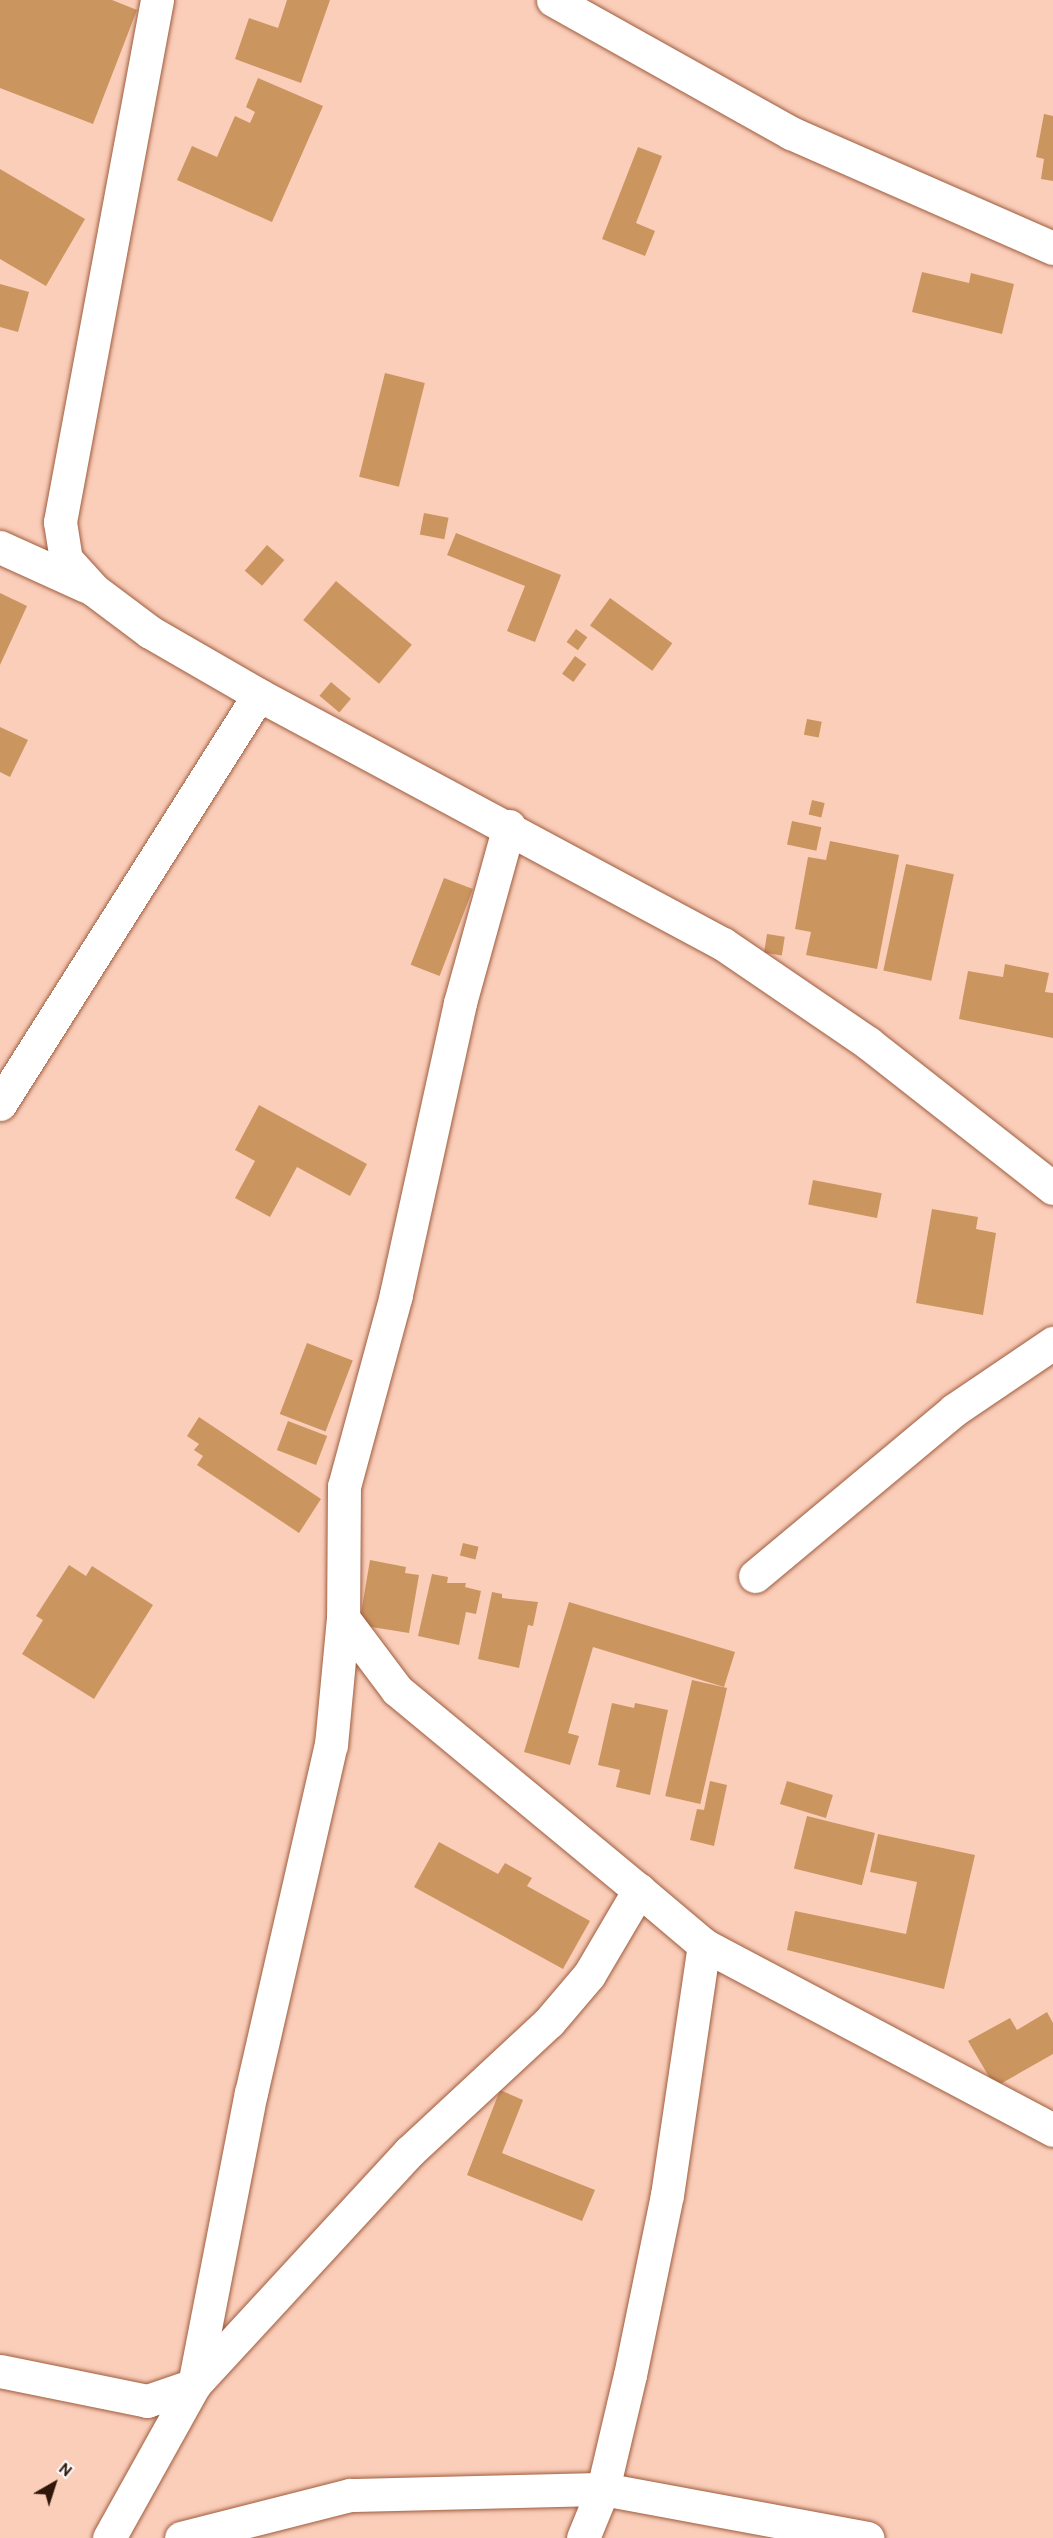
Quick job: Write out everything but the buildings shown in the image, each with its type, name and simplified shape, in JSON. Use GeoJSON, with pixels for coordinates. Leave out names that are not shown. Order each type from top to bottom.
{"type":"FeatureCollection","features":[{"type":"Feature","properties":{"kind":"street"},"geometry":{"type":"LineString","coordinates":[[157,0],[60,522],[66,559],[94,590],[150,632],[259,696],[509,826],[723,944],[868,1042],[1053,1188]]}},
{"type":"Feature","properties":{"kind":"street"},"geometry":{"type":"LineString","coordinates":[[552,0],[791,133],[1053,248]]}},
{"type":"Feature","properties":{"kind":"street"},"geometry":{"type":"LineString","coordinates":[[0,547],[94,590]]}},
{"type":"Feature","properties":{"kind":"street"},"geometry":{"type":"LineString","coordinates":[[0,1104],[259,696]]}},
{"type":"Feature","properties":{"kind":"street"},"geometry":{"type":"LineString","coordinates":[[194,2385],[251,2093],[331,1745],[343,1618],[344,1486],[396,1295],[460,1003],[509,826]]}},
{"type":"Feature","properties":{"kind":"street"},"geometry":{"type":"LineString","coordinates":[[754,1576],[954,1410],[1053,1343]]}},
{"type":"Feature","properties":{"kind":"street"},"geometry":{"type":"LineString","coordinates":[[343,1618],[397,1690],[704,1945],[1053,2130]]}},
{"type":"Feature","properties":{"kind":"street"},"geometry":{"type":"LineString","coordinates":[[109,2538],[194,2385],[409,2152],[549,2022],[589,1975],[639,1890]]}},
{"type":"Feature","properties":{"kind":"street"},"geometry":{"type":"LineString","coordinates":[[583,2538],[603,2489],[667,2195],[704,1945]]}},
{"type":"Feature","properties":{"kind":"street"},"geometry":{"type":"LineString","coordinates":[[0,2371],[147,2401],[194,2385]]}},
{"type":"Feature","properties":{"kind":"street"},"geometry":{"type":"LineString","coordinates":[[181,2538],[350,2495],[603,2489],[868,2538]]}}]}
